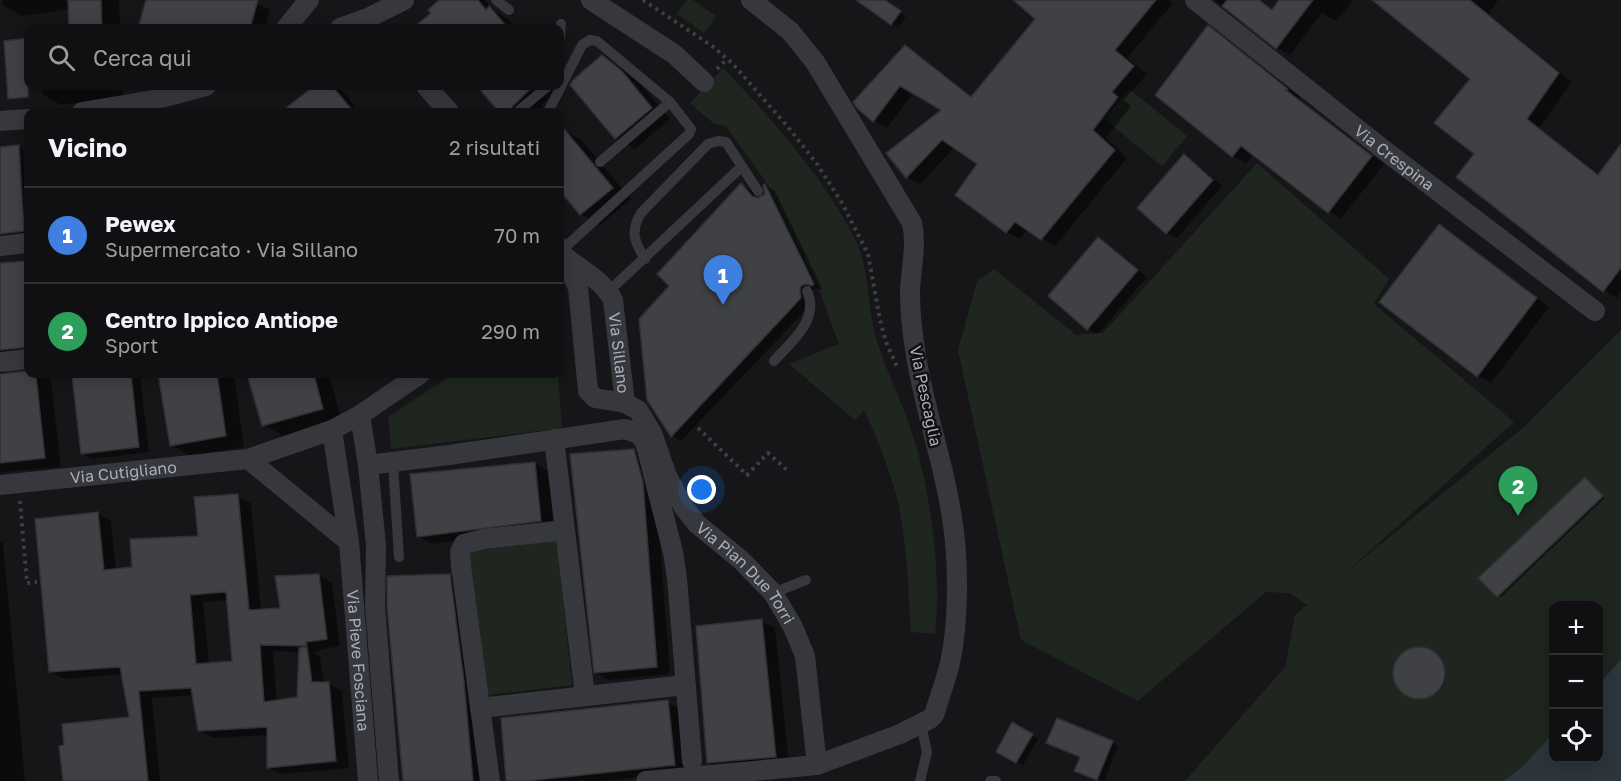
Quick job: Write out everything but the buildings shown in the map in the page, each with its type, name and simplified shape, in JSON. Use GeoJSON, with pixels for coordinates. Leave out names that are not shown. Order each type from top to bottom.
{"type":"FeatureCollection","features":[{"type":"Feature","properties":{"kind":"street"},"geometry":{"type":"LineString","coordinates":[[289,24],[309,0]]}},
{"type":"Feature","properties":{"kind":"street"},"geometry":{"type":"LineString","coordinates":[[373,23],[404,0]]}},
{"type":"Feature","properties":{"kind":"street"},"geometry":{"type":"LineString","coordinates":[[591,0],[674,54],[704,82]]}},
{"type":"Feature","properties":{"kind":"street","name":"Via Pescaglia"},"geometry":{"type":"LineString","coordinates":[[751,0],[790,31],[815,62],[912,223],[914,247],[910,291],[914,339],[923,394],[953,519],[957,592],[950,662],[934,715],[930,720],[921,724]]}},
{"type":"Feature","properties":{"kind":"street","name":"Via Crespina"},"geometry":{"type":"LineString","coordinates":[[1195,0],[1384,150],[1595,311]]}},
{"type":"Feature","properties":{"kind":"street"},"geometry":{"type":"LineString","coordinates":[[106,108],[153,100],[191,90]]}},
{"type":"Feature","properties":{"kind":"street"},"geometry":{"type":"LineString","coordinates":[[429,90],[445,108]]}},
{"type":"Feature","properties":{"kind":"street"},"geometry":{"type":"LineString","coordinates":[[0,122],[24,119]]}},
{"type":"Feature","properties":{"kind":"street"},"geometry":{"type":"LineString","coordinates":[[0,246],[24,243]]}},
{"type":"Feature","properties":{"kind":"street","name":"Via Sillano"},"geometry":{"type":"LineString","coordinates":[[564,258],[609,291],[613,300],[625,403],[595,398],[588,391],[578,288],[564,262]]}},
{"type":"Feature","properties":{"kind":"street"},"geometry":{"type":"LineString","coordinates":[[0,362],[24,359]]}},
{"type":"Feature","properties":{"kind":"street","name":"Via Cutigliano"},"geometry":{"type":"LineString","coordinates":[[9,484],[248,459],[332,430],[360,415],[414,378]]}},
{"type":"Feature","properties":{"kind":"street","name":"Via Pian Due Torri"},"geometry":{"type":"LineString","coordinates":[[625,403],[638,410],[652,433],[667,476],[683,506],[697,524],[741,560],[773,593],[793,627],[805,656],[811,773]]}},
{"type":"Feature","properties":{"kind":"street","name":"Via Pieve Fosciana"},"geometry":{"type":"LineString","coordinates":[[360,415],[369,465],[376,545],[375,606],[389,781]]}},
{"type":"Feature","properties":{"kind":"street"},"geometry":{"type":"LineString","coordinates":[[369,465],[625,429],[639,434],[645,442],[673,552],[692,761]]}},
{"type":"Feature","properties":{"kind":"street","name":"Via Pieve Fosciana"},"geometry":{"type":"LineString","coordinates":[[332,430],[349,542],[368,781]]}},
{"type":"Feature","properties":{"kind":"street"},"geometry":{"type":"LineString","coordinates":[[554,439],[585,696]]}},
{"type":"Feature","properties":{"kind":"street"},"geometry":{"type":"LineString","coordinates":[[248,459],[349,542]]}},
{"type":"Feature","properties":{"kind":"street"},"geometry":{"type":"LineString","coordinates":[[490,781],[460,552],[464,544],[484,539],[565,530]]}},
{"type":"Feature","properties":{"kind":"street"},"geometry":{"type":"LineString","coordinates":[[480,708],[685,685]]}},
{"type":"Feature","properties":{"kind":"street"},"geometry":{"type":"LineString","coordinates":[[646,781],[811,773],[921,724]]}},
{"type":"Feature","properties":{"kind":"lane"},"geometry":{"type":"LineString","coordinates":[[496,0],[509,10]]}},
{"type":"Feature","properties":{"kind":"lane"},"geometry":{"type":"LineString","coordinates":[[564,80],[582,45],[590,40],[597,40],[670,102],[691,129],[689,134],[564,253]]}},
{"type":"Feature","properties":{"kind":"lane"},"geometry":{"type":"LineString","coordinates":[[523,108],[543,90]]}},
{"type":"Feature","properties":{"kind":"lane"},"geometry":{"type":"LineString","coordinates":[[550,108],[559,90]]}},
{"type":"Feature","properties":{"kind":"lane"},"geometry":{"type":"LineString","coordinates":[[600,162],[670,102]]}},
{"type":"Feature","properties":{"kind":"lane"},"geometry":{"type":"LineString","coordinates":[[645,259],[637,245],[634,225],[641,213],[708,144],[718,141],[726,142],[758,191]]}},
{"type":"Feature","properties":{"kind":"lane"},"geometry":{"type":"LineString","coordinates":[[609,291],[737,171],[743,168]]}},
{"type":"Feature","properties":{"kind":"lane"},"geometry":{"type":"LineString","coordinates":[[774,361],[808,320],[812,310],[807,291]]}},
{"type":"Feature","properties":{"kind":"lane"},"geometry":{"type":"LineString","coordinates":[[393,463],[399,557]]}},
{"type":"Feature","properties":{"kind":"lane"},"geometry":{"type":"LineString","coordinates":[[773,593],[806,580]]}},
{"type":"Feature","properties":{"kind":"lane"},"geometry":{"type":"LineString","coordinates":[[920,781],[927,752],[921,724]]}},
{"type":"Feature","properties":{"kind":"lane"},"geometry":{"type":"LineString","coordinates":[[990,781],[996,781]]}},
{"type":"Feature","properties":{"kind":"path"},"geometry":{"type":"LineString","coordinates":[[643,0],[712,46],[732,64],[788,127],[824,174],[848,212],[868,254],[880,320],[886,342],[899,372]]}},
{"type":"Feature","properties":{"kind":"path"},"geometry":{"type":"LineString","coordinates":[[698,428],[747,475],[768,453],[786,470]]}},
{"type":"Feature","properties":{"kind":"path"},"geometry":{"type":"LineString","coordinates":[[9,484],[27,583],[37,582]]}},
{"type":"Feature","properties":{"kind":"shaded area"},"geometry":{"type":"Polygon","coordinates":[[[687,0],[693,0],[716,16],[704,33],[677,14],[687,0]]]}},
{"type":"Feature","properties":{"kind":"shaded area"},"geometry":{"type":"Polygon","coordinates":[[[723,68],[759,106],[811,170],[842,215],[859,250],[866,274],[876,338],[910,427],[929,502],[937,584],[935,634],[911,632],[905,550],[898,502],[883,455],[864,410],[855,420],[789,364],[839,344],[817,284],[766,182],[726,126],[713,123],[690,103],[723,68]]]}},
{"type":"Feature","properties":{"kind":"shaded area"},"geometry":{"type":"Polygon","coordinates":[[[1129,89],[1187,136],[1162,166],[1104,119],[1129,89]]]}},
{"type":"Feature","properties":{"kind":"shaded area"},"geometry":{"type":"Polygon","coordinates":[[[1257,163],[1389,279],[1374,304],[1514,422],[1343,575],[1525,426],[1621,330],[1621,659],[1603,679],[1603,601],[1549,601],[1549,737],[1524,765],[1504,781],[1185,781],[1285,667],[1295,615],[1307,605],[1290,593],[1266,592],[1138,701],[1021,640],[958,350],[977,281],[994,269],[1076,335],[1103,333],[1257,163]]]}},
{"type":"Feature","properties":{"kind":"shaded area"},"geometry":{"type":"Polygon","coordinates":[[[447,378],[558,378],[562,428],[391,449],[388,417],[447,378]]]}},
{"type":"Feature","properties":{"kind":"shaded area"},"geometry":{"type":"Polygon","coordinates":[[[557,540],[572,685],[482,696],[467,552],[557,540]]]}},
{"type":"Feature","properties":{"kind":"shaded area"},"geometry":{"type":"Polygon","coordinates":[[[1621,659],[1621,781],[1504,781],[1524,765],[1549,737],[1549,763],[1603,763],[1603,679],[1621,659]]]}},
{"type":"Feature","properties":{"kind":"place","name":"Pewex"},"geometry":{"type":"Point","coordinates":[723,305]}},
{"type":"Feature","properties":{"kind":"place","name":"Centro Ippico Antiope"},"geometry":{"type":"Point","coordinates":[1518,516]}}]}
